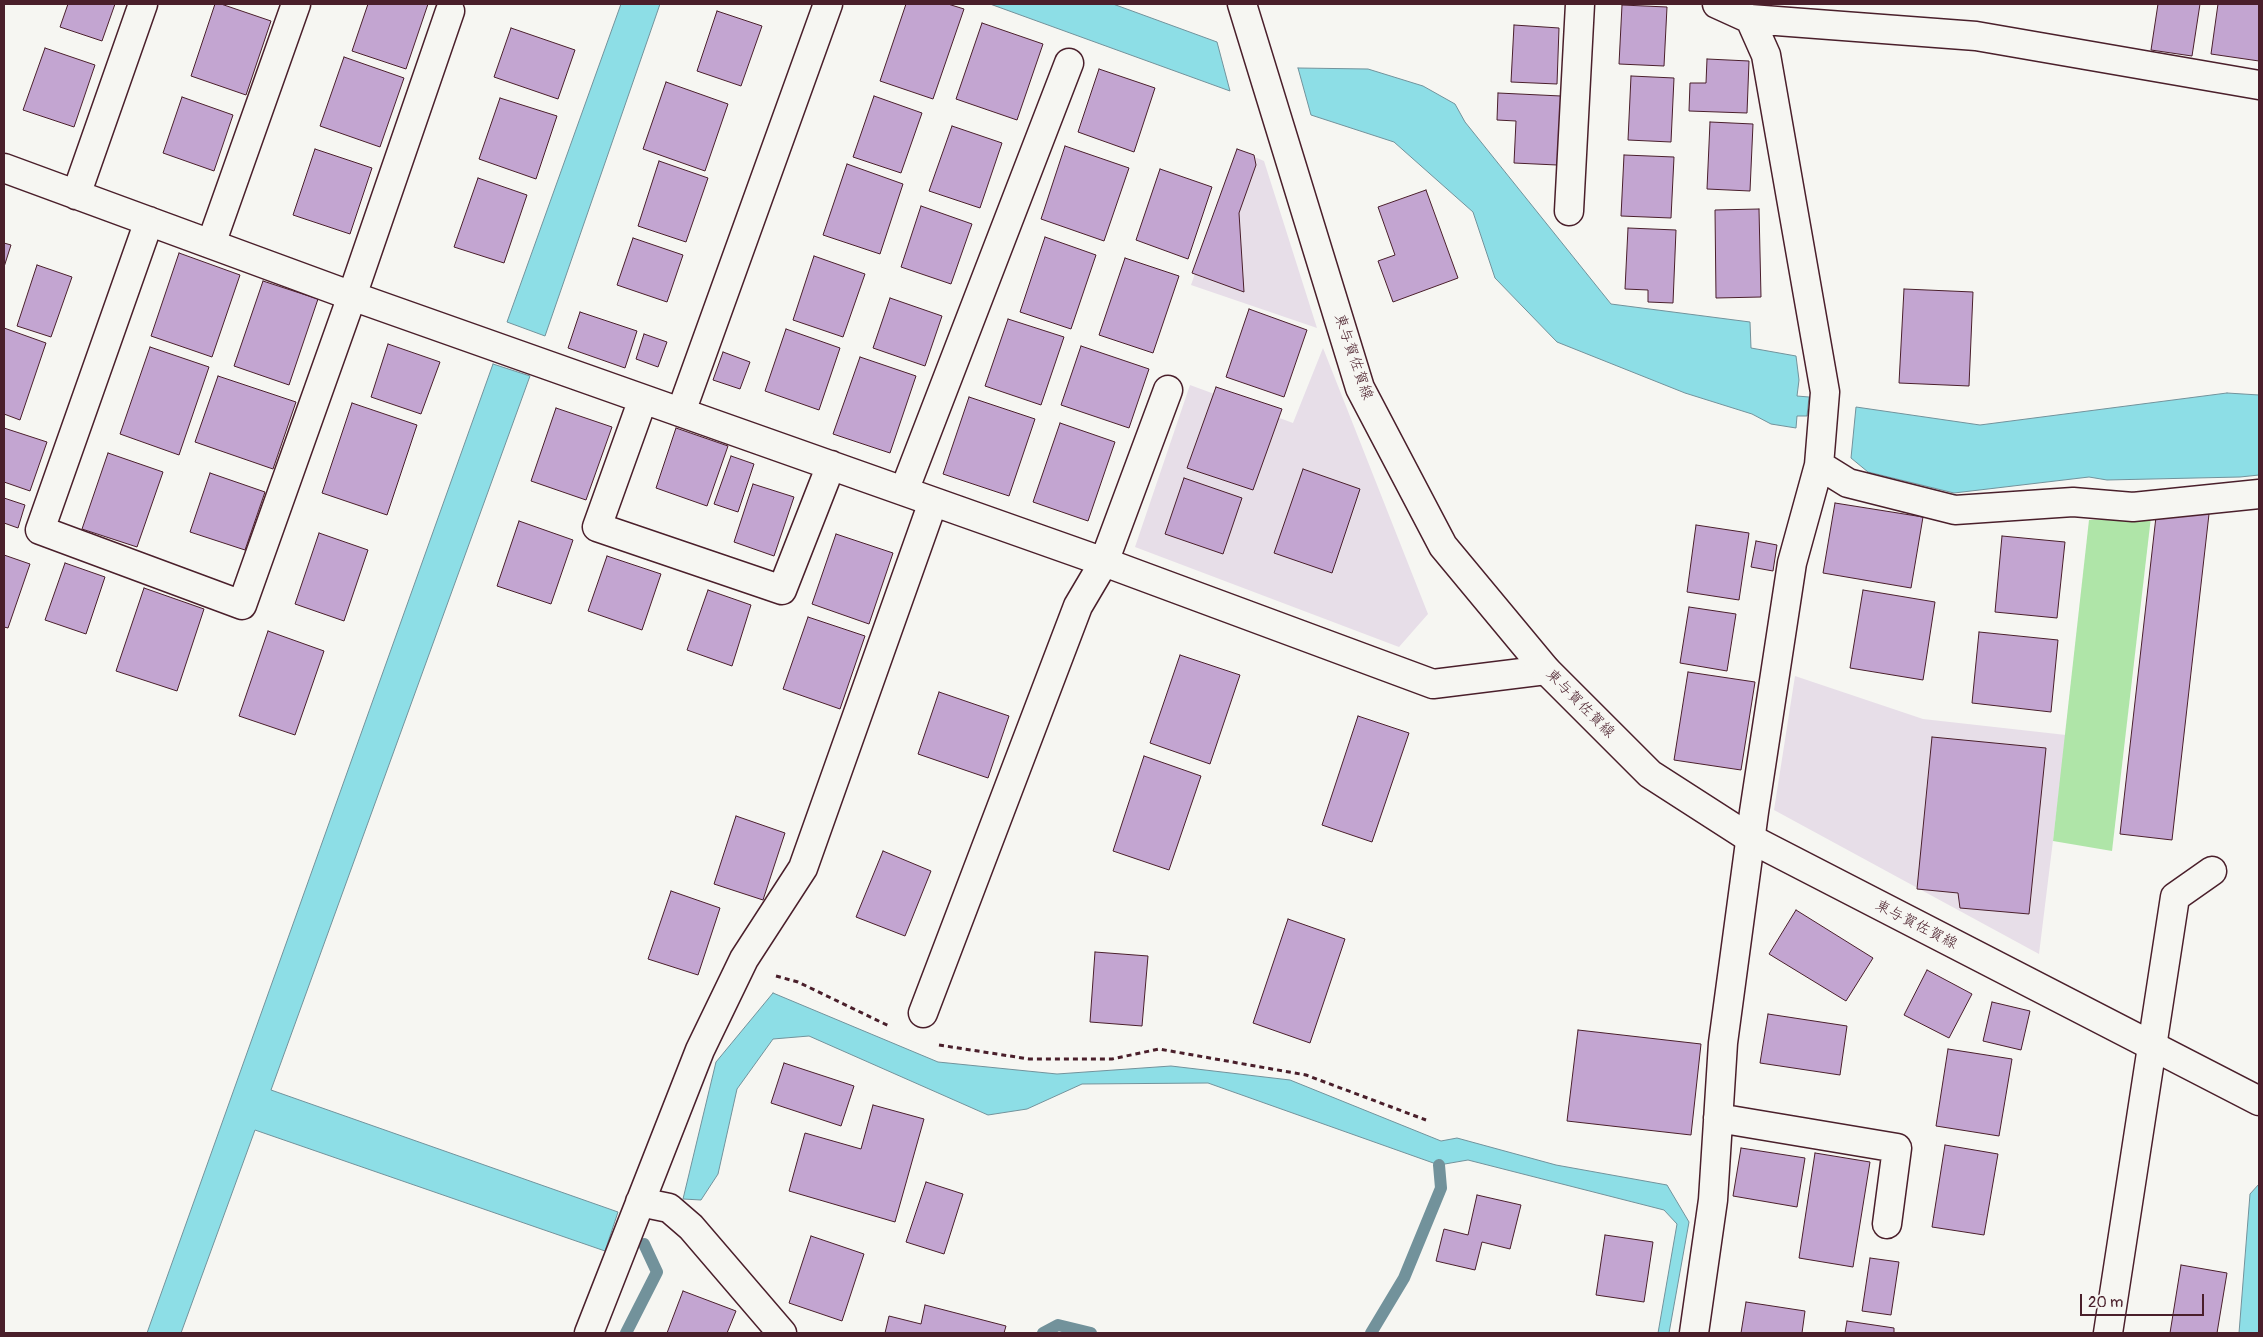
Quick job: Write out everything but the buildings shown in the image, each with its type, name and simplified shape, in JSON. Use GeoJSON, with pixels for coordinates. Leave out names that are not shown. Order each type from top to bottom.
{"type":"FeatureCollection","features":[{"type":"Feature","properties":{"kind":"street"},"geometry":{"type":"LineString","coordinates":[[76,195],[143,4]]}},
{"type":"Feature","properties":{"kind":"street"},"geometry":{"type":"LineString","coordinates":[[211,244],[296,4]]}},
{"type":"Feature","properties":{"kind":"street"},"geometry":{"type":"LineString","coordinates":[[681,412],[828,4]]}},
{"type":"Feature","properties":{"kind":"street","name":"東与賀佐賀線"},"geometry":{"type":"LineString","coordinates":[[1242,4],[1360,388],[1443,546],[1546,670],[1650,774],[1751,839],[2259,1101]]}},
{"type":"Feature","properties":{"kind":"street"},"geometry":{"type":"LineString","coordinates":[[1569,211],[1580,4]]}},
{"type":"Feature","properties":{"kind":"street"},"geometry":{"type":"LineString","coordinates":[[1717,4],[1750,20],[1976,36],[2259,85]]}},
{"type":"Feature","properties":{"kind":"street"},"geometry":{"type":"LineString","coordinates":[[149,221],[40,530],[242,605],[352,296],[450,11]]}},
{"type":"Feature","properties":{"kind":"street"},"geometry":{"type":"LineString","coordinates":[[1694,1333],[1713,1200],[1723,1043],[1751,839],[1792,563],[1819,465],[1825,392],[1766,55],[1750,20]]}},
{"type":"Feature","properties":{"kind":"street"},"geometry":{"type":"LineString","coordinates":[[904,491],[1069,64]]}},
{"type":"Feature","properties":{"kind":"street"},"geometry":{"type":"LineString","coordinates":[[4,168],[352,296],[1104,562],[1433,684],[1546,670]]}},
{"type":"Feature","properties":{"kind":"street"},"geometry":{"type":"LineString","coordinates":[[923,1013],[1078,606],[1104,562],[1168,390]]}},
{"type":"Feature","properties":{"kind":"street"},"geometry":{"type":"LineString","coordinates":[[644,398],[597,526],[782,590],[831,464]]}},
{"type":"Feature","properties":{"kind":"street"},"geometry":{"type":"LineString","coordinates":[[1819,465],[1848,483],[1955,510],[2073,502],[2132,507],[2259,494]]}},
{"type":"Feature","properties":{"kind":"street"},"geometry":{"type":"LineString","coordinates":[[589,1333],[700,1050],[740,966],[802,868],[933,502]]}},
{"type":"Feature","properties":{"kind":"street"},"geometry":{"type":"LineString","coordinates":[[2108,1333],[2175,897],[2212,871]]}},
{"type":"Feature","properties":{"kind":"street"},"geometry":{"type":"LineString","coordinates":[[1718,1118],[1897,1148],[1887,1224]]}},
{"type":"Feature","properties":{"kind":"street"},"geometry":{"type":"LineString","coordinates":[[640,1202],[669,1208],[691,1228],[782,1333]]}},
{"type":"Feature","properties":{"kind":"path"},"geometry":{"type":"LineString","coordinates":[[740,966],[798,982],[897,1030]]}},
{"type":"Feature","properties":{"kind":"path"},"geometry":{"type":"LineString","coordinates":[[933,1044],[1029,1060],[1112,1059],[1159,1049],[1306,1075],[1426,1120]]}},
{"type":"Feature","properties":{"kind":"shaded area"},"geometry":{"type":"Polygon","coordinates":[[[1238,150],[1264,161],[1317,328],[1191,285],[1238,150]]]}},
{"type":"Feature","properties":{"kind":"shaded area"},"geometry":{"type":"Polygon","coordinates":[[[1323,348],[1428,614],[1399,647],[1135,547],[1190,385],[1293,423],[1323,348]]]}},
{"type":"Feature","properties":{"kind":"shaded area"},"geometry":{"type":"Polygon","coordinates":[[[1795,676],[1923,719],[2066,735],[2039,954],[1774,810],[1795,676]]]}},
{"type":"Feature","properties":{"kind":"green space"},"geometry":{"type":"Polygon","coordinates":[[[2151,517],[2112,851],[2053,841],[2089,520],[2151,517]]]}},
{"type":"Feature","properties":{"kind":"water"},"geometry":{"type":"Polygon","coordinates":[[[621,4],[660,4],[545,336],[507,322],[621,4]]]}},
{"type":"Feature","properties":{"kind":"water"},"geometry":{"type":"Polygon","coordinates":[[[990,4],[1113,4],[1217,42],[1230,91],[990,4]]]}},
{"type":"Feature","properties":{"kind":"water"},"geometry":{"type":"Polygon","coordinates":[[[1298,68],[1368,69],[1423,86],[1455,104],[1465,122],[1611,304],[1750,322],[1751,348],[1796,356],[1799,380],[1797,396],[1809,397],[1807,416],[1797,416],[1796,428],[1771,424],[1752,414],[1685,393],[1557,342],[1495,278],[1473,212],[1394,142],[1311,115],[1298,68]]]}},
{"type":"Feature","properties":{"kind":"water"},"geometry":{"type":"Polygon","coordinates":[[[493,364],[530,376],[271,1090],[618,1212],[605,1251],[255,1130],[181,1333],[147,1333],[493,364]]]}},
{"type":"Feature","properties":{"kind":"water"},"geometry":{"type":"Polygon","coordinates":[[[2227,393],[2259,395],[2259,475],[2107,480],[2089,477],[1954,493],[1868,472],[1851,458],[1856,407],[1980,425],[2227,393]]]}},
{"type":"Feature","properties":{"kind":"water"},"geometry":{"type":"Polygon","coordinates":[[[773,993],[938,1062],[1057,1074],[1171,1066],[1290,1080],[1441,1141],[1457,1138],[1556,1165],[1667,1185],[1689,1222],[1669,1333],[1658,1333],[1677,1224],[1664,1210],[1468,1160],[1439,1165],[1208,1083],[1082,1084],[1027,1109],[988,1115],[809,1036],[773,1039],[737,1089],[718,1174],[701,1200],[683,1199],[716,1062],[773,993]]]}},
{"type":"Feature","properties":{"kind":"water"},"geometry":{"type":"Polygon","coordinates":[[[2259,1184],[2259,1333],[2239,1333],[2250,1194],[2259,1184]]]}},
{"type":"Feature","properties":{"kind":"waterway"},"geometry":{"type":"LineString","coordinates":[[1371,1333],[1404,1278],[1441,1188],[1439,1165]]}},
{"type":"Feature","properties":{"kind":"waterway"},"geometry":{"type":"LineString","coordinates":[[626,1333],[657,1272],[644,1244]]}},
{"type":"Feature","properties":{"kind":"waterway"},"geometry":{"type":"LineString","coordinates":[[1043,1333],[1058,1325],[1091,1333]]}}]}
